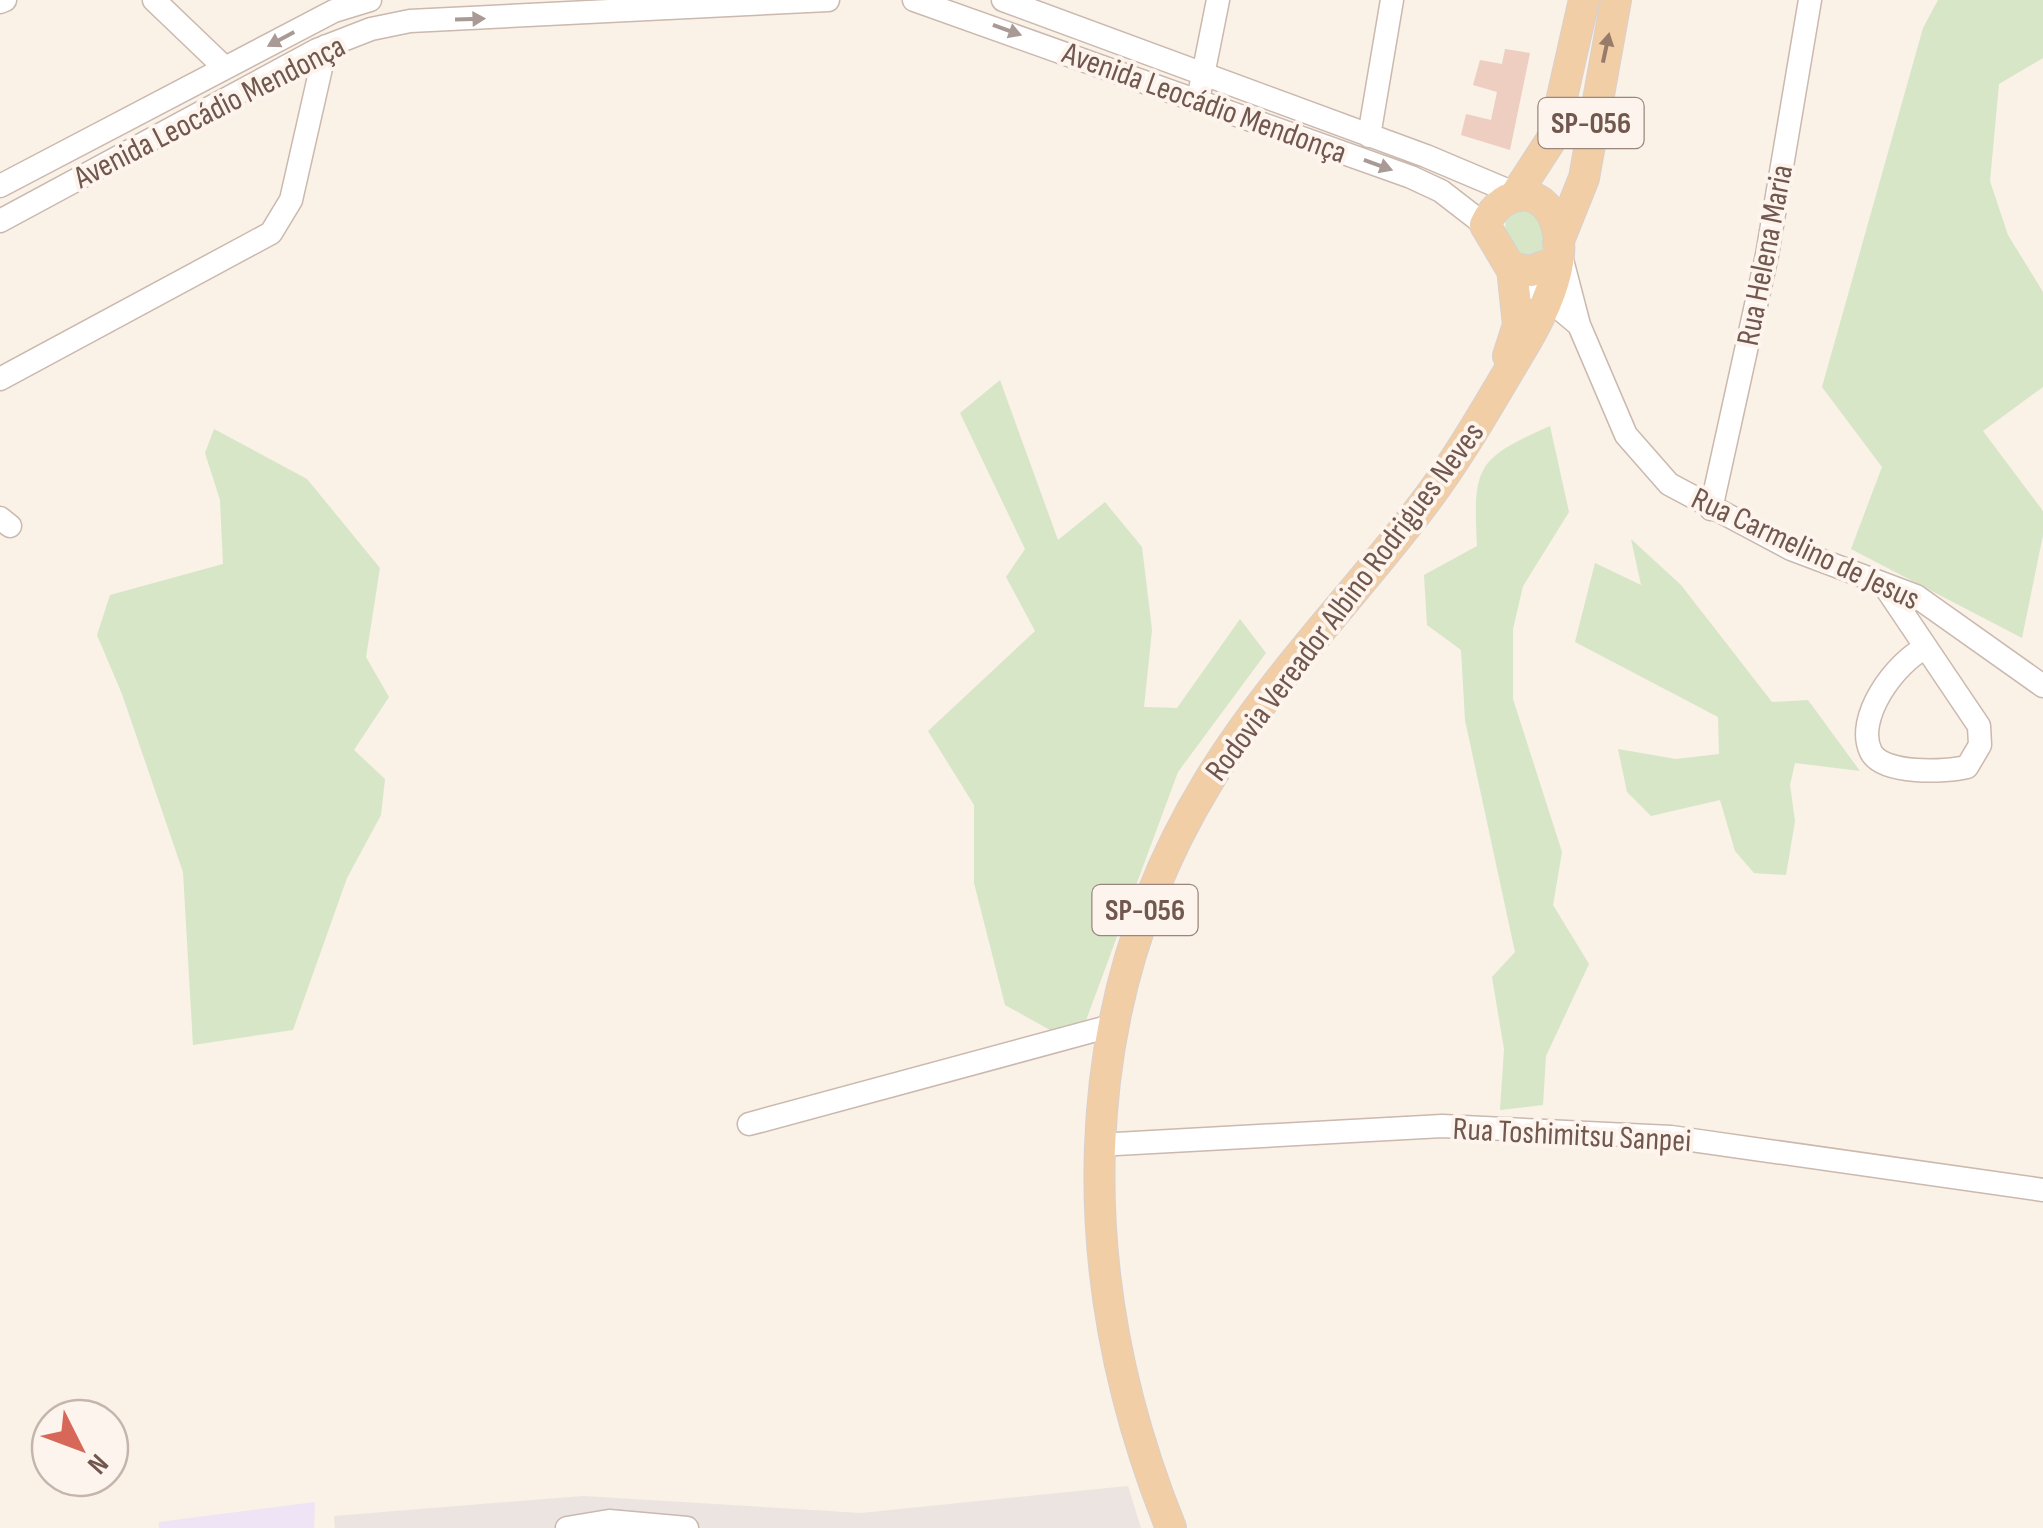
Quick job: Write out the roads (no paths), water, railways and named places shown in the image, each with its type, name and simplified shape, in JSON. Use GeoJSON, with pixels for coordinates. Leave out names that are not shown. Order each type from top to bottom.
{"type":"FeatureCollection","features":[{"type":"Feature","properties":{"kind":"main road"},"geometry":{"type":"LineString","coordinates":[[1498,388],[1518,326],[1511,268],[1485,226],[1501,200],[1516,194],[1553,137],[1584,0]]}},
{"type":"Feature","properties":{"kind":"main road","name":"Rodovia Vereador Albino Rodrigues Neves"},"geometry":{"type":"LineString","coordinates":[[1171,1528],[1138,1448],[1114,1346],[1102,1263],[1098,1144],[1111,1026],[1151,892],[1209,780],[1240,733],[1425,503],[1551,300],[1556,253],[1584,178],[1616,0]]}},
{"type":"Feature","properties":{"kind":"main road"},"geometry":{"type":"LineString","coordinates":[[1511,268],[1531,271],[1556,253],[1558,233],[1541,202],[1516,194]]}},
{"type":"Feature","properties":{"kind":"street"},"geometry":{"type":"LineString","coordinates":[[154,0],[225,68]]}},
{"type":"Feature","properties":{"kind":"street","name":"Avenida Leocádio Mendonça"},"geometry":{"type":"LineString","coordinates":[[0,186],[334,12],[370,0]]}},
{"type":"Feature","properties":{"kind":"street","name":"Avenida Leocádio Mendonça"},"geometry":{"type":"LineString","coordinates":[[0,221],[326,46],[407,10],[828,0]]}},
{"type":"Feature","properties":{"kind":"street","name":"Avenida Leocádio Mendonça"},"geometry":{"type":"LineString","coordinates":[[914,0],[1411,177],[1441,191],[1485,226]]}},
{"type":"Feature","properties":{"kind":"street","name":"Avenida Leocádio Mendonça"},"geometry":{"type":"LineString","coordinates":[[1005,0],[1516,194]]}},
{"type":"Feature","properties":{"kind":"street"},"geometry":{"type":"LineString","coordinates":[[1198,100],[1218,0]]}},
{"type":"Feature","properties":{"kind":"street"},"geometry":{"type":"LineString","coordinates":[[1370,136],[1392,0]]}},
{"type":"Feature","properties":{"kind":"street","name":"Rua Helena Maria"},"geometry":{"type":"LineString","coordinates":[[1711,510],[1767,255],[1810,0]]}},
{"type":"Feature","properties":{"kind":"street"},"geometry":{"type":"LineString","coordinates":[[0,379],[271,234],[291,200],[326,46]]}},
{"type":"Feature","properties":{"kind":"street","name":"Rua Carmelino de Jesus"},"geometry":{"type":"LineString","coordinates":[[1556,253],[1579,325],[1626,435],[1669,484],[1711,510],[1886,588],[1916,596],[2043,686]]}},
{"type":"Feature","properties":{"kind":"street","name":"Rua Carmelino de Jesus"},"geometry":{"type":"LineString","coordinates":[[1511,268],[1579,325]]}},
{"type":"Feature","properties":{"kind":"street"},"geometry":{"type":"LineString","coordinates":[[1886,588],[1978,726],[1980,745],[1967,766],[1946,772],[1906,768],[1879,760],[1870,751],[1868,735],[1874,708],[1888,679],[1900,664],[1925,648]]}},
{"type":"Feature","properties":{"kind":"street"},"geometry":{"type":"LineString","coordinates":[[748,1124],[1111,1026]]}},
{"type":"Feature","properties":{"kind":"street","name":"Rua Toshimitsu Sanpei"},"geometry":{"type":"LineString","coordinates":[[1098,1144],[1442,1126],[1614,1134],[1671,1137],[2043,1190]]}},
{"type":"Feature","properties":{"kind":"street"},"geometry":{"type":"LineString","coordinates":[[567,1528],[609,1520],[688,1528]]}}]}
